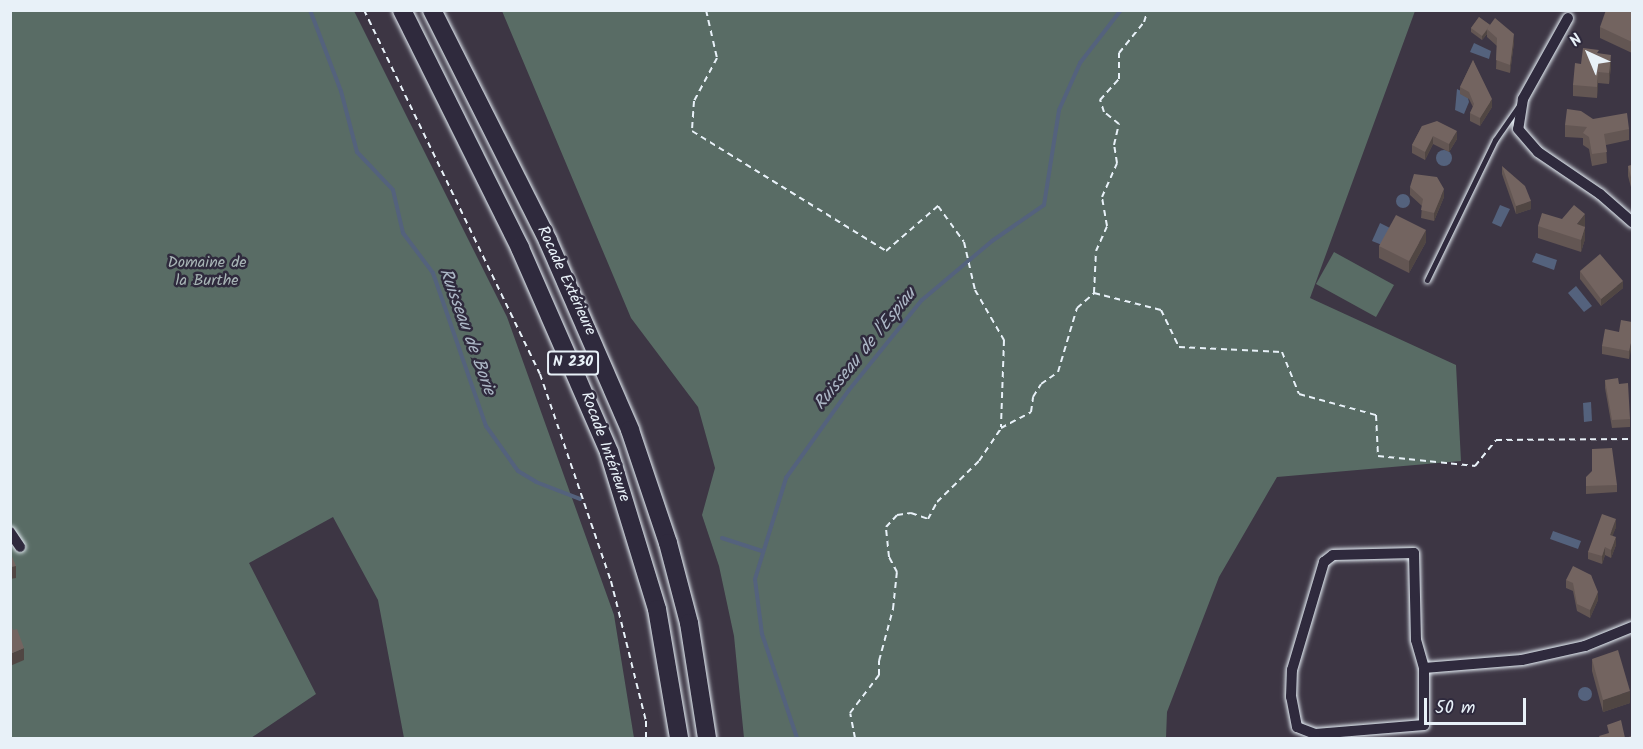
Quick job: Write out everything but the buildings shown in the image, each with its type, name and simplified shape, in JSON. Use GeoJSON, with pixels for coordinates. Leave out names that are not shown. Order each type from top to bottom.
{"type":"FeatureCollection","features":[{"type":"Feature","properties":{"kind":"highway","name":"Rocade Intérieure"},"geometry":{"type":"LineString","coordinates":[[402,10],[520,248],[609,452],[657,609],[679,738]]}},
{"type":"Feature","properties":{"kind":"highway","name":"Rocade Extérieure"},"geometry":{"type":"LineString","coordinates":[[432,10],[548,241],[630,430],[668,543],[686,612],[707,738]]}},
{"type":"Feature","properties":{"kind":"street"},"geometry":{"type":"LineString","coordinates":[[1568,18],[1523,99],[1518,129],[1538,153],[1600,194],[1632,222]]}},
{"type":"Feature","properties":{"kind":"street"},"geometry":{"type":"LineString","coordinates":[[10,532],[20,547]]}},
{"type":"Feature","properties":{"kind":"street"},"geometry":{"type":"LineString","coordinates":[[1414,553],[1416,640],[1424,668],[1424,725],[1316,734],[1297,727],[1291,697],[1292,670],[1324,562],[1333,555],[1414,553]]}},
{"type":"Feature","properties":{"kind":"street"},"geometry":{"type":"LineString","coordinates":[[1424,668],[1522,660],[1585,646],[1632,627]]}},
{"type":"Feature","properties":{"kind":"lane"},"geometry":{"type":"LineString","coordinates":[[1427,280],[1495,140],[1523,99]]}},
{"type":"Feature","properties":{"kind":"path"},"geometry":{"type":"LineString","coordinates":[[364,10],[540,375],[611,581],[646,721],[646,738]]}},
{"type":"Feature","properties":{"kind":"path"},"geometry":{"type":"LineString","coordinates":[[706,10],[717,58],[694,101],[692,131],[886,251],[938,206],[964,242],[975,290],[1004,340],[1001,428]]}},
{"type":"Feature","properties":{"kind":"path"},"geometry":{"type":"LineString","coordinates":[[855,738],[850,713],[879,675],[879,662],[892,609],[897,572],[889,557],[886,527],[897,515],[911,513],[928,519],[937,502],[979,461],[1001,428],[1031,412],[1033,397],[1041,384],[1058,372],[1077,308],[1094,293],[1096,251],[1107,226],[1102,197],[1117,163],[1114,145],[1119,124],[1104,112],[1100,100],[1119,79],[1119,53],[1144,22],[1148,10]]}},
{"type":"Feature","properties":{"kind":"path"},"geometry":{"type":"LineString","coordinates":[[1094,293],[1161,310],[1179,347],[1282,352],[1299,394],[1376,415],[1378,456],[1475,466],[1496,440],[1632,439]]}},
{"type":"Feature","properties":{"kind":"green space","name":"Domaine de la Burthe"},"geometry":{"type":"Polygon","coordinates":[[[10,11],[354,11],[507,317],[614,615],[634,738],[404,738],[378,600],[333,517],[249,563],[316,694],[251,738],[11,738],[10,11]]]}},
{"type":"Feature","properties":{"kind":"green space"},"geometry":{"type":"Polygon","coordinates":[[[502,11],[1415,11],[1310,298],[1456,365],[1461,461],[1277,477],[1219,577],[1167,712],[1166,738],[744,738],[734,636],[719,566],[702,515],[715,468],[698,407],[631,318],[502,11]]]}},
{"type":"Feature","properties":{"kind":"green space"},"geometry":{"type":"Polygon","coordinates":[[[1334,252],[1394,285],[1376,317],[1316,284],[1334,252]]]}},
{"type":"Feature","properties":{"kind":"water"},"geometry":{"type":"Polygon","coordinates":[[[1474,43],[1491,51],[1489,59],[1470,52],[1474,43]]]}},
{"type":"Feature","properties":{"kind":"water"},"geometry":{"type":"Polygon","coordinates":[[[1457,89],[1467,94],[1469,102],[1464,114],[1455,110],[1457,89]]]}},
{"type":"Feature","properties":{"kind":"water"},"geometry":{"type":"Polygon","coordinates":[[[1444,150],[1452,158],[1444,166],[1436,158],[1444,150]]]}},
{"type":"Feature","properties":{"kind":"water"},"geometry":{"type":"Polygon","coordinates":[[[1403,194],[1408,196],[1410,201],[1408,206],[1403,208],[1398,206],[1396,201],[1398,196],[1403,194]]]}},
{"type":"Feature","properties":{"kind":"water"},"geometry":{"type":"Polygon","coordinates":[[[1500,205],[1510,209],[1501,227],[1492,223],[1500,205]]]}},
{"type":"Feature","properties":{"kind":"water"},"geometry":{"type":"Polygon","coordinates":[[[1380,223],[1390,228],[1382,245],[1372,241],[1380,223]]]}},
{"type":"Feature","properties":{"kind":"water"},"geometry":{"type":"Polygon","coordinates":[[[1536,253],[1557,260],[1554,270],[1532,262],[1536,253]]]}},
{"type":"Feature","properties":{"kind":"water"},"geometry":{"type":"Polygon","coordinates":[[[1576,286],[1592,306],[1584,312],[1568,293],[1576,286]]]}},
{"type":"Feature","properties":{"kind":"water"},"geometry":{"type":"Polygon","coordinates":[[[1591,402],[1592,421],[1584,422],[1583,403],[1591,402]]]}},
{"type":"Feature","properties":{"kind":"water"},"geometry":{"type":"Polygon","coordinates":[[[1553,531],[1581,541],[1578,549],[1550,539],[1553,531]]]}},
{"type":"Feature","properties":{"kind":"water"},"geometry":{"type":"Polygon","coordinates":[[[1582,687],[1588,687],[1592,694],[1588,701],[1582,701],[1578,697],[1578,691],[1582,687]]]}},
{"type":"Feature","properties":{"kind":"waterway","name":"Ruisseau de Borie"},"geometry":{"type":"LineString","coordinates":[[310,10],[341,91],[357,152],[393,190],[403,233],[433,273],[486,426],[518,471],[536,482],[580,499]]}},
{"type":"Feature","properties":{"kind":"waterway","name":"Ruisseau de l'Espiau"},"geometry":{"type":"LineString","coordinates":[[797,738],[762,634],[755,579],[786,478],[849,390],[922,300],[992,241],[1044,205],[1059,110],[1080,63],[1121,10]]}},
{"type":"Feature","properties":{"kind":"waterway","name":"Ruisseau de Borie"},"geometry":{"type":"LineString","coordinates":[[722,538],[762,551]]}}]}
